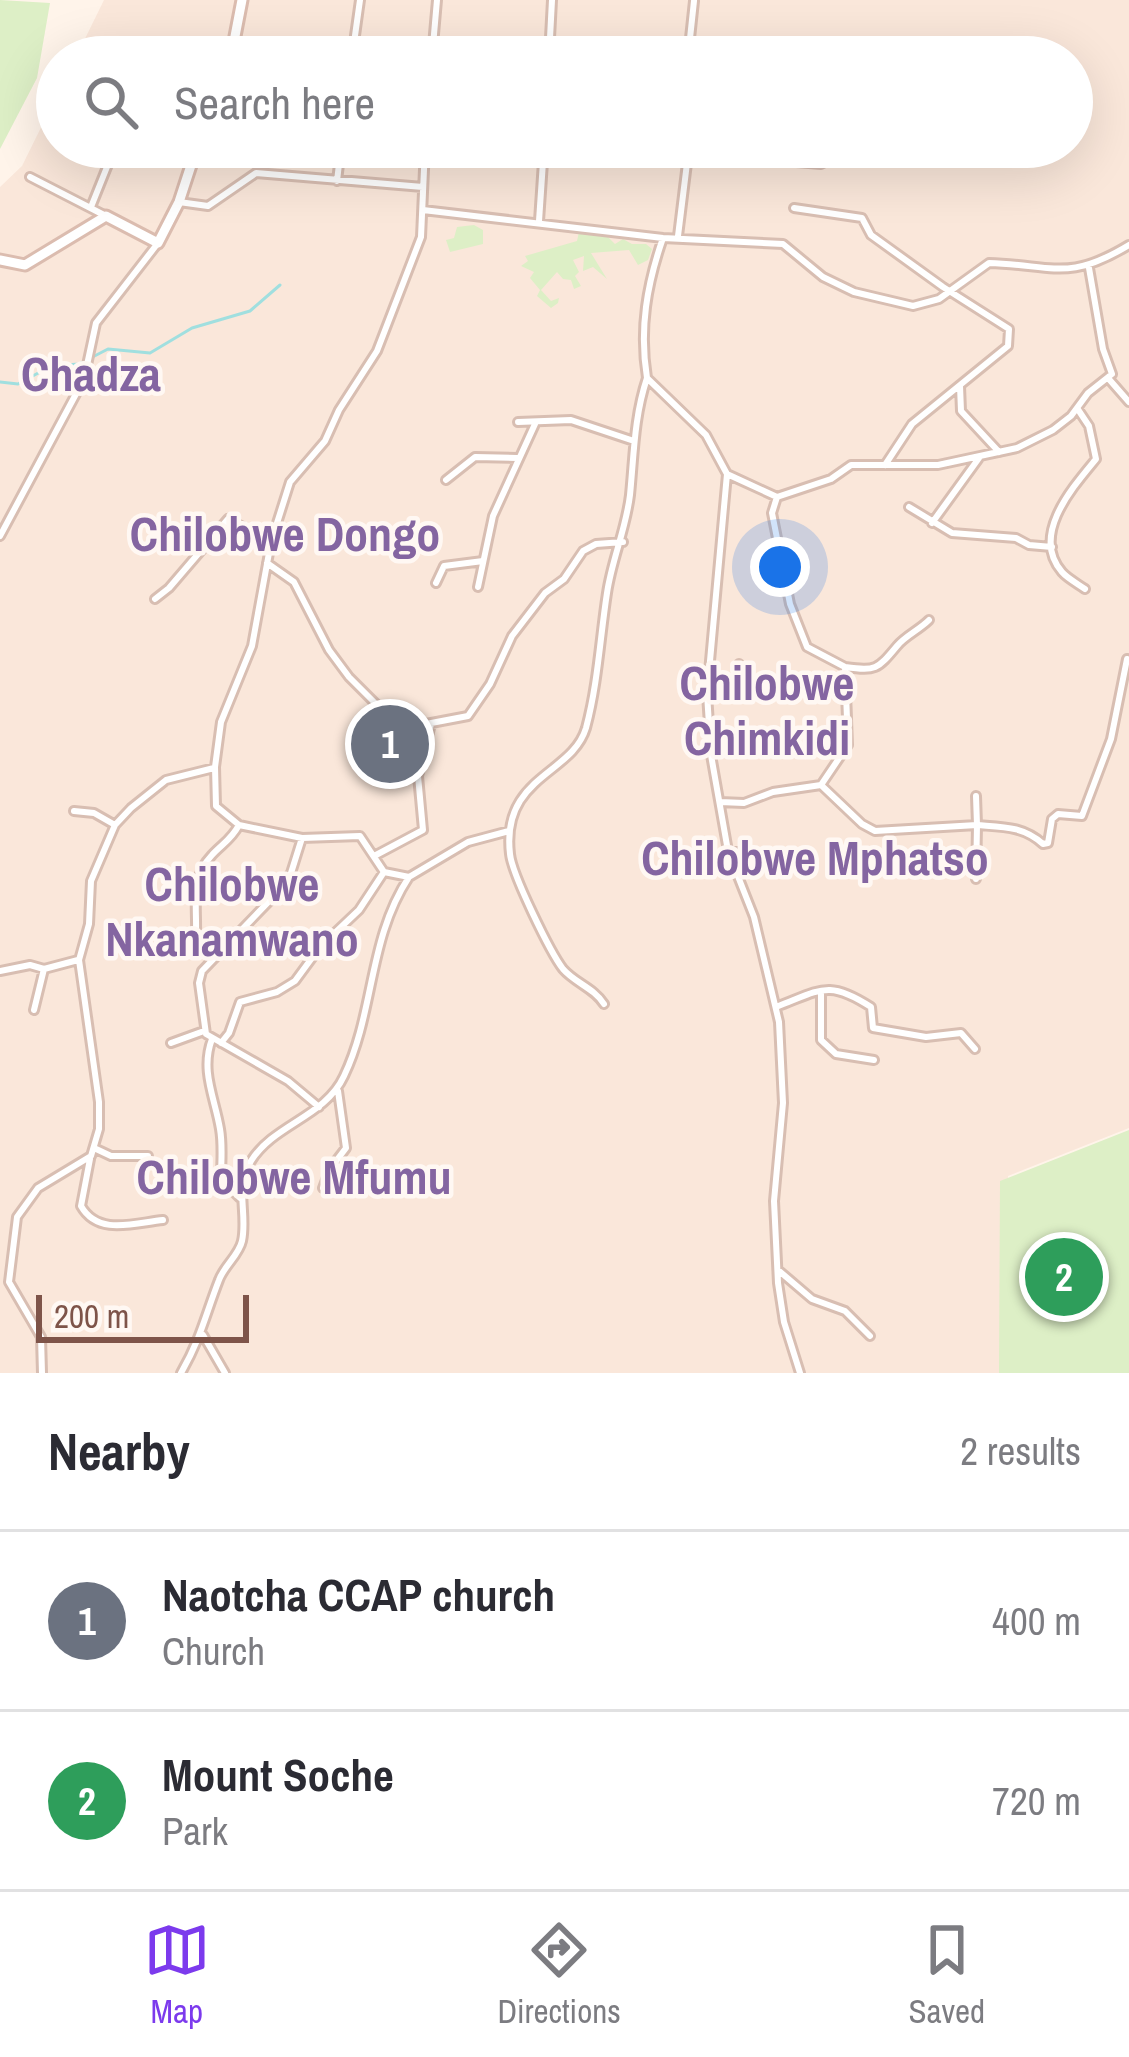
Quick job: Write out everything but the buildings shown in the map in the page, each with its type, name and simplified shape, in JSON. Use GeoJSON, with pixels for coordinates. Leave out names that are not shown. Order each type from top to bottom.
{"type":"FeatureCollection","features":[{"type":"Feature","properties":{"kind":"street"},"geometry":{"type":"LineString","coordinates":[[235,36],[242,0]]}},
{"type":"Feature","properties":{"kind":"street"},"geometry":{"type":"LineString","coordinates":[[355,36],[360,0]]}},
{"type":"Feature","properties":{"kind":"street"},"geometry":{"type":"LineString","coordinates":[[434,36],[437,0]]}},
{"type":"Feature","properties":{"kind":"street"},"geometry":{"type":"LineString","coordinates":[[550,36],[552,0]]}},
{"type":"Feature","properties":{"kind":"street"},"geometry":{"type":"LineString","coordinates":[[690,36],[694,1]]}},
{"type":"Feature","properties":{"kind":"street"},"geometry":{"type":"LineString","coordinates":[[92,207],[107,168]]}},
{"type":"Feature","properties":{"kind":"street"},"geometry":{"type":"LineString","coordinates":[[0,536],[61,428],[98,320],[158,242],[179,202],[189,168]]}},
{"type":"Feature","properties":{"kind":"street"},"geometry":{"type":"LineString","coordinates":[[337,181],[339,168]]}},
{"type":"Feature","properties":{"kind":"street"},"geometry":{"type":"LineString","coordinates":[[384,872],[355,835],[302,838],[239,825],[216,806],[214,767],[220,722],[252,646],[266,562],[291,478],[325,441],[384,336],[421,237],[424,168]]}},
{"type":"Feature","properties":{"kind":"street"},"geometry":{"type":"LineString","coordinates":[[539,222],[543,168]]}},
{"type":"Feature","properties":{"kind":"street"},"geometry":{"type":"LineString","coordinates":[[678,236],[686,168]]}},
{"type":"Feature","properties":{"kind":"street"},"geometry":{"type":"LineString","coordinates":[[179,202],[208,206],[256,172],[423,188]]}},
{"type":"Feature","properties":{"kind":"street"},"geometry":{"type":"LineString","coordinates":[[30,177],[158,242]]}},
{"type":"Feature","properties":{"kind":"street"},"geometry":{"type":"LineString","coordinates":[[794,208],[862,218],[872,235],[1006,325],[1011,334],[1008,346],[996,358],[960,382],[904,433],[885,466]]}},
{"type":"Feature","properties":{"kind":"street"},"geometry":{"type":"LineString","coordinates":[[423,210],[663,238],[787,244],[833,282],[896,304],[926,304],[989,263],[1048,270],[1089,267],[1129,245]]}},
{"type":"Feature","properties":{"kind":"street"},"geometry":{"type":"LineString","coordinates":[[0,260],[25,265],[106,216]]}},
{"type":"Feature","properties":{"kind":"street"},"geometry":{"type":"LineString","coordinates":[[604,1004],[568,974],[550,950],[514,876],[509,831],[526,792],[585,732],[610,577],[622,542],[647,378],[642,349],[649,279],[663,238]]}},
{"type":"Feature","properties":{"kind":"street"},"geometry":{"type":"LineString","coordinates":[[727,474],[777,497],[831,478],[847,466],[938,466],[1017,448],[1053,430],[1112,370],[1103,349],[1089,267]]}},
{"type":"Feature","properties":{"kind":"street"},"geometry":{"type":"LineString","coordinates":[[647,378],[706,435],[727,474],[707,694],[728,851],[754,916],[776,1007],[782,1061],[774,1201],[778,1270],[784,1322],[800,1373]]}},
{"type":"Feature","properties":{"kind":"street"},"geometry":{"type":"LineString","coordinates":[[1108,378],[1129,402]]}},
{"type":"Feature","properties":{"kind":"street"},"geometry":{"type":"LineString","coordinates":[[960,382],[961,411],[999,452]]}},
{"type":"Feature","properties":{"kind":"street"},"geometry":{"type":"LineString","coordinates":[[1077,407],[1088,426],[1096,459],[1056,516],[1052,547],[1060,570],[1085,589]]}},
{"type":"Feature","properties":{"kind":"street"},"geometry":{"type":"LineString","coordinates":[[518,422],[571,420],[634,441]]}},
{"type":"Feature","properties":{"kind":"street"},"geometry":{"type":"LineString","coordinates":[[478,587],[493,516],[535,424]]}},
{"type":"Feature","properties":{"kind":"street"},"geometry":{"type":"LineString","coordinates":[[932,523],[981,456]]}},
{"type":"Feature","properties":{"kind":"street"},"geometry":{"type":"LineString","coordinates":[[446,480],[475,457],[517,458]]}},
{"type":"Feature","properties":{"kind":"street"},"geometry":{"type":"LineString","coordinates":[[777,497],[772,513],[795,622],[807,647],[845,667],[868,670],[879,666],[898,643],[928,620]]}},
{"type":"Feature","properties":{"kind":"street"},"geometry":{"type":"LineString","coordinates":[[909,508],[952,533],[1016,538],[1029,545],[1052,547]]}},
{"type":"Feature","properties":{"kind":"street"},"geometry":{"type":"LineString","coordinates":[[155,599],[228,519],[271,542]]}},
{"type":"Feature","properties":{"kind":"street"},"geometry":{"type":"LineString","coordinates":[[266,562],[297,586],[329,650],[399,727],[468,716],[490,684],[512,636],[545,592],[564,579],[583,551],[596,544],[622,542]]}},
{"type":"Feature","properties":{"kind":"street"},"geometry":{"type":"LineString","coordinates":[[436,583],[444,566],[483,561]]}},
{"type":"Feature","properties":{"kind":"street"},"geometry":{"type":"LineString","coordinates":[[821,784],[875,831],[977,825],[1016,828],[1048,843],[1052,819],[1058,814],[1082,817],[1111,739],[1126,659]]}},
{"type":"Feature","properties":{"kind":"street"},"geometry":{"type":"LineString","coordinates":[[707,694],[734,693],[740,664]]}},
{"type":"Feature","properties":{"kind":"street"},"geometry":{"type":"LineString","coordinates":[[719,802],[744,803],[773,792],[821,784],[848,745],[845,667]]}},
{"type":"Feature","properties":{"kind":"street"},"geometry":{"type":"LineString","coordinates":[[376,856],[423,830],[418,776],[431,724]]}},
{"type":"Feature","properties":{"kind":"street"},"geometry":{"type":"LineString","coordinates":[[163,1220],[105,1226],[89,1219],[81,1207],[99,1102],[80,960],[89,924],[90,884],[115,825],[162,782],[214,767]]}},
{"type":"Feature","properties":{"kind":"street"},"geometry":{"type":"LineString","coordinates":[[976,796],[976,879]]}},
{"type":"Feature","properties":{"kind":"street"},"geometry":{"type":"LineString","coordinates":[[74,811],[94,813],[115,825]]}},
{"type":"Feature","properties":{"kind":"street"},"geometry":{"type":"LineString","coordinates":[[196,934],[196,878],[209,858],[230,842],[239,825]]}},
{"type":"Feature","properties":{"kind":"street"},"geometry":{"type":"LineString","coordinates":[[181,1373],[203,1335],[219,1278],[242,1243],[246,1169],[260,1148],[338,1088],[364,1018],[387,915],[409,877],[468,842],[509,831]]}},
{"type":"Feature","properties":{"kind":"street"},"geometry":{"type":"LineString","coordinates":[[302,838],[291,873],[278,892],[200,974],[204,1031],[288,1081],[319,1107]]}},
{"type":"Feature","properties":{"kind":"street"},"geometry":{"type":"LineString","coordinates":[[728,851],[763,855],[771,861]]}},
{"type":"Feature","properties":{"kind":"street"},"geometry":{"type":"LineString","coordinates":[[384,872],[409,877]]}},
{"type":"Feature","properties":{"kind":"street"},"geometry":{"type":"LineString","coordinates":[[221,1043],[240,1002],[277,992],[295,981],[314,953],[358,910],[384,872]]}},
{"type":"Feature","properties":{"kind":"street"},"geometry":{"type":"LineString","coordinates":[[0,971],[30,965],[44,969],[80,960]]}},
{"type":"Feature","properties":{"kind":"street"},"geometry":{"type":"LineString","coordinates":[[34,1010],[44,969]]}},
{"type":"Feature","properties":{"kind":"street"},"geometry":{"type":"LineString","coordinates":[[776,1007],[820,991],[844,989],[871,1007],[873,1028],[926,1037],[961,1033],[975,1049]]}},
{"type":"Feature","properties":{"kind":"street"},"geometry":{"type":"LineString","coordinates":[[820,991],[821,1040],[836,1054],[874,1060]]}},
{"type":"Feature","properties":{"kind":"street"},"geometry":{"type":"LineString","coordinates":[[171,1043],[204,1031]]}},
{"type":"Feature","properties":{"kind":"street"},"geometry":{"type":"LineString","coordinates":[[212,1039],[208,1079],[220,1130],[221,1179],[241,1198]]}},
{"type":"Feature","properties":{"kind":"street"},"geometry":{"type":"LineString","coordinates":[[323,1188],[346,1148],[338,1088]]}},
{"type":"Feature","properties":{"kind":"street"},"geometry":{"type":"LineString","coordinates":[[42,1373],[41,1337],[9,1282],[16,1217],[38,1188],[92,1152],[148,1156]]}},
{"type":"Feature","properties":{"kind":"street"},"geometry":{"type":"LineString","coordinates":[[778,1270],[812,1299],[845,1311],[870,1336]]}},
{"type":"Feature","properties":{"kind":"street"},"geometry":{"type":"LineString","coordinates":[[203,1335],[225,1373]]}},
{"type":"Feature","properties":{"kind":"shaded area"},"geometry":{"type":"Polygon","coordinates":[[[104,0],[1129,0],[1129,1128],[1008,1176],[1006,1373],[0,1373],[0,187],[22,166],[36,138],[36,168],[1093,168],[1093,36],[86,36],[104,0]]]}},
{"type":"Feature","properties":{"kind":"green space"},"geometry":{"type":"Polygon","coordinates":[[[0,0],[50,3],[44,36],[36,36],[36,80],[0,149],[0,0]]]}},
{"type":"Feature","properties":{"kind":"green space"},"geometry":{"type":"Polygon","coordinates":[[[474,225],[483,230],[483,244],[450,252],[446,240],[454,238],[457,227],[474,225]]]}},
{"type":"Feature","properties":{"kind":"green space"},"geometry":{"type":"Polygon","coordinates":[[[602,231],[615,244],[623,239],[646,244],[652,249],[648,260],[638,265],[629,250],[591,253],[607,279],[593,267],[583,271],[584,256],[573,260],[581,286],[574,289],[571,280],[557,272],[541,290],[551,301],[559,298],[551,308],[537,296],[540,290],[530,278],[534,272],[521,266],[528,261],[525,256],[577,241],[579,232],[602,231]]]}},
{"type":"Feature","properties":{"kind":"green space"},"geometry":{"type":"Polygon","coordinates":[[[1129,1130],[1129,1373],[999,1373],[1000,1181],[1129,1130]]]}},
{"type":"Feature","properties":{"kind":"waterway"},"geometry":{"type":"LineString","coordinates":[[0,382],[18,384],[51,366],[79,364],[108,349],[150,353],[192,328],[250,311],[280,285]]}},
{"type":"Feature","properties":{"kind":"place","name":"Naotcha CCAP church"},"geometry":{"type":"Point","coordinates":[390,744]}},
{"type":"Feature","properties":{"kind":"place","name":"Mount Soche"},"geometry":{"type":"Point","coordinates":[1064,1277]}},
{"type":"Feature","properties":{"kind":"district","name":"Chadza"},"geometry":{"type":"Point","coordinates":[91,373]}},
{"type":"Feature","properties":{"kind":"district","name":"Chilobwe Dongo"},"geometry":{"type":"Point","coordinates":[285,533]}},
{"type":"Feature","properties":{"kind":"district","name":"Chilobwe Chimkidi"},"geometry":{"type":"Point","coordinates":[767,710]}},
{"type":"Feature","properties":{"kind":"district","name":"Chilobwe Mphatso"},"geometry":{"type":"Point","coordinates":[815,857]}},
{"type":"Feature","properties":{"kind":"district","name":"Chilobwe Nkanamwano"},"geometry":{"type":"Point","coordinates":[232,910]}},
{"type":"Feature","properties":{"kind":"district","name":"Chilobwe Mfumu"},"geometry":{"type":"Point","coordinates":[294,1176]}}]}
